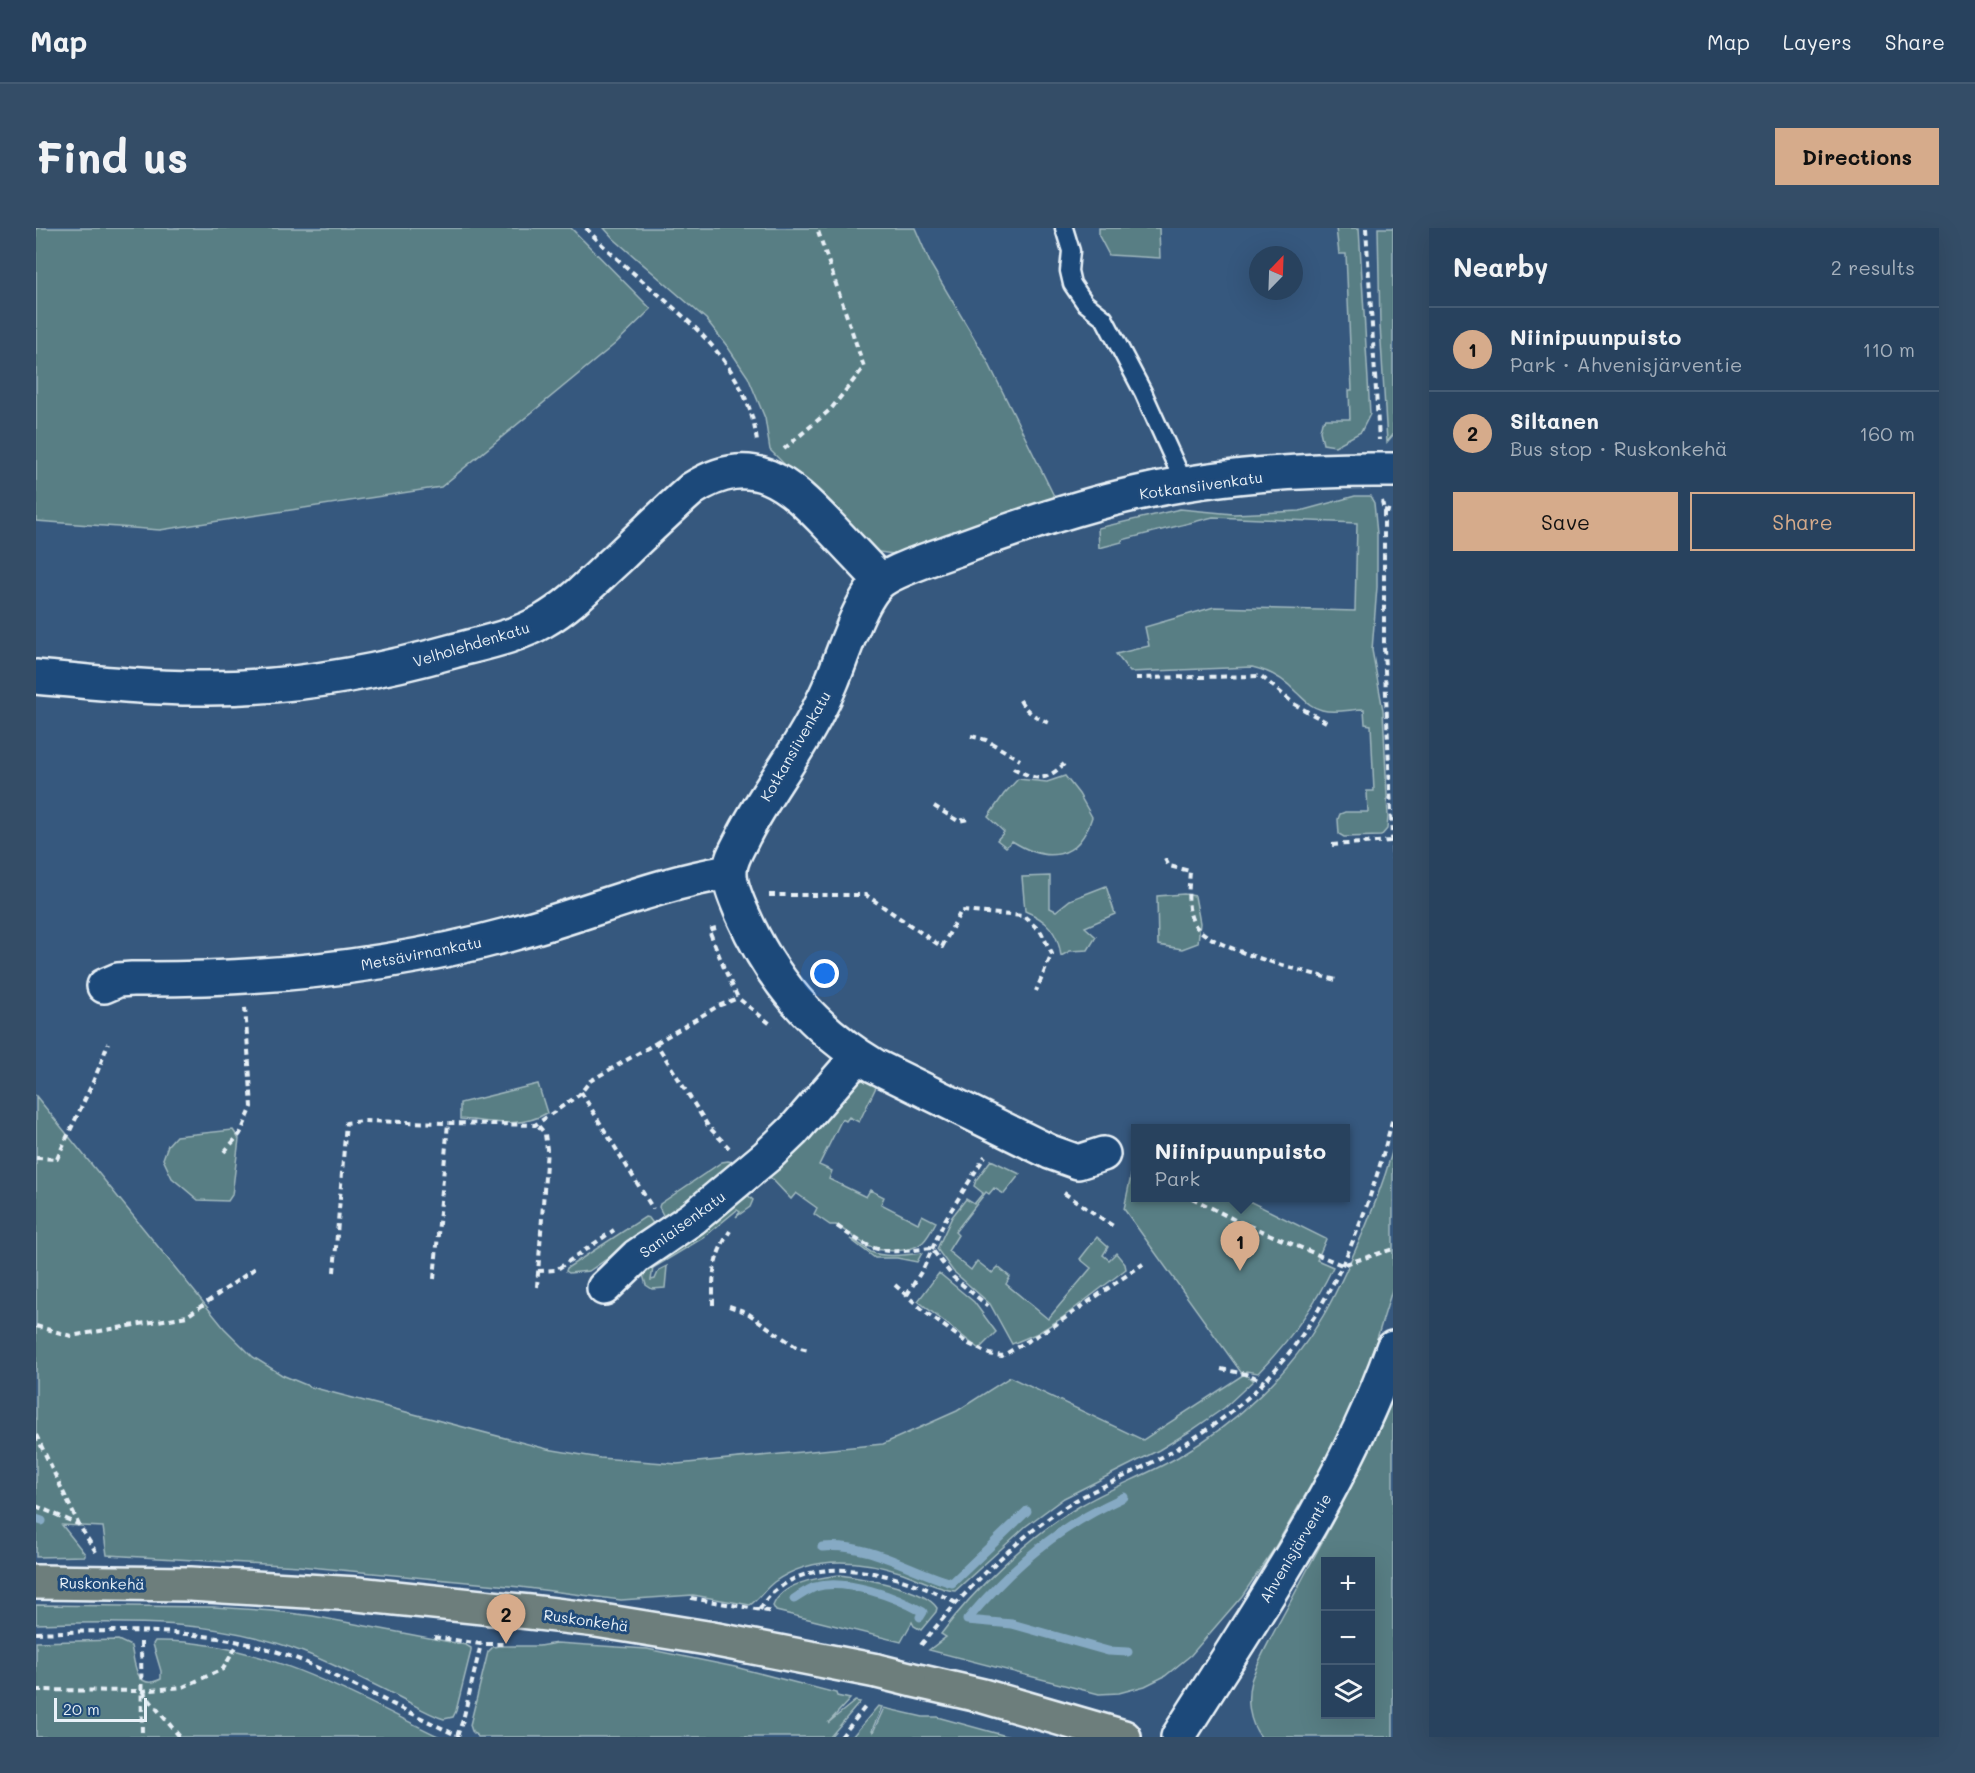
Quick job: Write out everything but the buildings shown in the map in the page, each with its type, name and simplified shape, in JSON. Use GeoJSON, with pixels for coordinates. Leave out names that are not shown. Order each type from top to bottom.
{"type":"FeatureCollection","features":[{"type":"Feature","properties":{"kind":"main road","name":"Ruskonkehä"},"geometry":{"type":"LineString","coordinates":[[36,1582],[190,1584],[335,1593],[596,1620],[707,1638],[877,1671],[983,1696],[1124,1737]]}},
{"type":"Feature","properties":{"kind":"street","name":"Kotkansiivenkatu"},"geometry":{"type":"LineString","coordinates":[[729,872],[735,853],[750,824],[815,716],[859,615],[881,581],[906,568],[1022,525],[1138,493],[1221,479],[1387,470]]}},
{"type":"Feature","properties":{"kind":"street","name":"Velholehdenkatu"},"geometry":{"type":"LineString","coordinates":[[36,677],[154,687],[202,688],[264,684],[368,671],[472,646],[522,631],[556,613],[692,489],[708,478],[729,472],[756,472],[789,486],[881,581]]}},
{"type":"Feature","properties":{"kind":"street","name":"Metsävirnankatu"},"geometry":{"type":"LineString","coordinates":[[104,986],[118,980],[246,977],[370,964],[511,934],[696,877],[729,872]]}},
{"type":"Feature","properties":{"kind":"street"},"geometry":{"type":"LineString","coordinates":[[729,872],[736,898],[752,935],[777,978],[810,1016],[858,1056],[1050,1152],[1078,1162],[1103,1154]]}},
{"type":"Feature","properties":{"kind":"street","name":"Saniaisenkatu"},"geometry":{"type":"LineString","coordinates":[[604,1288],[637,1256],[715,1201],[754,1168],[793,1131],[858,1056]]}},
{"type":"Feature","properties":{"kind":"street","name":"Ahvenisjärventie"},"geometry":{"type":"LineString","coordinates":[[1178,1737],[1294,1553],[1330,1489],[1362,1428],[1393,1348]]}},
{"type":"Feature","properties":{"kind":"lane"},"geometry":{"type":"LineString","coordinates":[[1064,228],[1071,251],[1069,271],[1072,284],[1085,303],[1104,318],[1143,392],[1185,485]]}},
{"type":"Feature","properties":{"kind":"path"},"geometry":{"type":"LineString","coordinates":[[585,228],[710,343],[735,377],[754,421],[757,446],[756,472]]}},
{"type":"Feature","properties":{"kind":"path"},"geometry":{"type":"LineString","coordinates":[[756,472],[831,410],[864,367],[817,228]]}},
{"type":"Feature","properties":{"kind":"path"},"geometry":{"type":"LineString","coordinates":[[1366,228],[1387,470],[1381,496],[1384,510],[1384,647],[1393,861]]}},
{"type":"Feature","properties":{"kind":"path"},"geometry":{"type":"LineString","coordinates":[[1384,510],[1393,512]]}},
{"type":"Feature","properties":{"kind":"path"},"geometry":{"type":"LineString","coordinates":[[1136,678],[1261,676],[1294,704],[1326,722]]}},
{"type":"Feature","properties":{"kind":"path"},"geometry":{"type":"LineString","coordinates":[[1020,700],[1024,708],[1049,723]]}},
{"type":"Feature","properties":{"kind":"path"},"geometry":{"type":"LineString","coordinates":[[970,736],[986,740],[1020,760]]}},
{"type":"Feature","properties":{"kind":"path"},"geometry":{"type":"LineString","coordinates":[[1012,768],[1026,775],[1041,778],[1052,775],[1064,764]]}},
{"type":"Feature","properties":{"kind":"path"},"geometry":{"type":"LineString","coordinates":[[934,806],[958,821],[969,819]]}},
{"type":"Feature","properties":{"kind":"path"},"geometry":{"type":"LineString","coordinates":[[1332,845],[1392,841]]}},
{"type":"Feature","properties":{"kind":"path"},"geometry":{"type":"LineString","coordinates":[[1165,859],[1169,866],[1190,871],[1189,908],[1195,926],[1207,935],[1233,949],[1336,980]]}},
{"type":"Feature","properties":{"kind":"path"},"geometry":{"type":"LineString","coordinates":[[765,895],[866,895],[878,901],[909,926],[942,947],[961,911],[1024,916],[1041,932],[1052,954],[1036,991]]}},
{"type":"Feature","properties":{"kind":"path"},"geometry":{"type":"LineString","coordinates":[[334,1272],[346,1123],[363,1120],[520,1126],[537,1124],[581,1092],[590,1081],[718,1006],[738,998]]}},
{"type":"Feature","properties":{"kind":"path"},"geometry":{"type":"LineString","coordinates":[[224,1152],[240,1134],[252,1107],[245,1007]]}},
{"type":"Feature","properties":{"kind":"path"},"geometry":{"type":"LineString","coordinates":[[36,1158],[57,1159],[100,1068],[108,1043]]}},
{"type":"Feature","properties":{"kind":"path"},"geometry":{"type":"LineString","coordinates":[[656,1043],[708,1126],[726,1146],[754,1168]]}},
{"type":"Feature","properties":{"kind":"path"},"geometry":{"type":"LineString","coordinates":[[581,1092],[669,1234]]}},
{"type":"Feature","properties":{"kind":"path"},"geometry":{"type":"LineString","coordinates":[[921,1645],[956,1603],[1030,1533],[1069,1504],[1198,1436],[1264,1382],[1305,1330],[1342,1265],[1367,1204],[1393,1117]]}},
{"type":"Feature","properties":{"kind":"path"},"geometry":{"type":"LineString","coordinates":[[434,1280],[448,1123]]}},
{"type":"Feature","properties":{"kind":"path"},"geometry":{"type":"LineString","coordinates":[[537,1124],[545,1134],[547,1149],[537,1287]]}},
{"type":"Feature","properties":{"kind":"path"},"geometry":{"type":"LineString","coordinates":[[907,1294],[924,1267],[945,1220],[987,1153]]}},
{"type":"Feature","properties":{"kind":"path"},"geometry":{"type":"LineString","coordinates":[[1201,1202],[1233,1219],[1342,1265],[1393,1249]]}},
{"type":"Feature","properties":{"kind":"path"},"geometry":{"type":"LineString","coordinates":[[712,1305],[713,1269],[718,1249],[736,1225]]}},
{"type":"Feature","properties":{"kind":"path"},"geometry":{"type":"LineString","coordinates":[[837,1226],[875,1250],[898,1252],[931,1248]]}},
{"type":"Feature","properties":{"kind":"path"},"geometry":{"type":"LineString","coordinates":[[931,1248],[953,1277],[988,1306]]}},
{"type":"Feature","properties":{"kind":"path"},"geometry":{"type":"LineString","coordinates":[[895,1285],[925,1312],[967,1343],[989,1354],[1002,1356],[1055,1325],[1143,1264]]}},
{"type":"Feature","properties":{"kind":"path"},"geometry":{"type":"LineString","coordinates":[[36,1326],[71,1336],[187,1316],[256,1267]]}},
{"type":"Feature","properties":{"kind":"path"},"geometry":{"type":"LineString","coordinates":[[729,1306],[746,1312],[796,1347],[808,1350]]}},
{"type":"Feature","properties":{"kind":"path"},"geometry":{"type":"LineString","coordinates":[[1221,1369],[1250,1375],[1264,1382]]}},
{"type":"Feature","properties":{"kind":"path"},"geometry":{"type":"LineString","coordinates":[[36,1435],[79,1524],[98,1555]]}},
{"type":"Feature","properties":{"kind":"path"},"geometry":{"type":"LineString","coordinates":[[36,1506],[79,1524]]}},
{"type":"Feature","properties":{"kind":"path"},"geometry":{"type":"LineString","coordinates":[[760,1610],[774,1591],[789,1581],[811,1572],[838,1569],[871,1572],[956,1603]]}},
{"type":"Feature","properties":{"kind":"path"},"geometry":{"type":"LineString","coordinates":[[691,1598],[773,1612]]}},
{"type":"Feature","properties":{"kind":"path"},"geometry":{"type":"LineString","coordinates":[[36,1633],[143,1631],[239,1642],[282,1653],[312,1665],[459,1736],[482,1644]]}},
{"type":"Feature","properties":{"kind":"path"},"geometry":{"type":"LineString","coordinates":[[429,1636],[482,1644],[506,1644]]}},
{"type":"Feature","properties":{"kind":"path"},"geometry":{"type":"LineString","coordinates":[[141,1642],[142,1737]]}},
{"type":"Feature","properties":{"kind":"path"},"geometry":{"type":"LineString","coordinates":[[36,1690],[141,1690],[183,1687],[223,1669],[239,1642]]}},
{"type":"Feature","properties":{"kind":"path"},"geometry":{"type":"LineString","coordinates":[[141,1690],[180,1737]]}},
{"type":"Feature","properties":{"kind":"path"},"geometry":{"type":"LineString","coordinates":[[841,1737],[866,1706]]}},
{"type":"Feature","properties":{"kind":"green space"},"geometry":{"type":"Polygon","coordinates":[[[36,228],[571,228],[651,309],[615,344],[441,487],[160,530],[36,521],[36,228]]]}},
{"type":"Feature","properties":{"kind":"green space"},"geometry":{"type":"Polygon","coordinates":[[[604,228],[915,228],[931,265],[986,358],[1056,500],[901,555],[872,551],[770,450],[765,418],[748,377],[706,319],[604,228]]]}},
{"type":"Feature","properties":{"kind":"green space"},"geometry":{"type":"Polygon","coordinates":[[[1099,228],[1159,228],[1160,258],[1109,255],[1099,236],[1099,228]]]}},
{"type":"Feature","properties":{"kind":"green space"},"geometry":{"type":"Polygon","coordinates":[[[1336,228],[1359,228],[1370,414],[1361,432],[1335,446],[1323,444],[1320,431],[1322,422],[1326,419],[1350,419],[1349,390],[1352,390],[1346,254],[1339,254],[1336,228]]]}},
{"type":"Feature","properties":{"kind":"green space"},"geometry":{"type":"Polygon","coordinates":[[[1378,228],[1393,228],[1393,435],[1387,442],[1380,325],[1378,228]]]}},
{"type":"Feature","properties":{"kind":"green space"},"geometry":{"type":"Polygon","coordinates":[[[1355,496],[1370,496],[1374,503],[1377,534],[1377,587],[1372,650],[1383,710],[1388,817],[1387,829],[1381,836],[1344,837],[1339,834],[1340,814],[1368,812],[1367,791],[1374,791],[1371,725],[1365,724],[1364,709],[1332,712],[1318,709],[1282,679],[1252,667],[1130,672],[1116,654],[1149,646],[1145,627],[1214,607],[1355,611],[1357,523],[1213,517],[1099,548],[1098,528],[1180,509],[1233,514],[1300,511],[1355,496]]]}},
{"type":"Feature","properties":{"kind":"green space"},"geometry":{"type":"Polygon","coordinates":[[[1065,776],[1092,817],[1079,842],[1070,850],[1049,855],[1037,853],[1012,841],[1006,847],[997,840],[1004,832],[988,817],[1018,779],[1047,782],[1065,776]]]}},
{"type":"Feature","properties":{"kind":"green space"},"geometry":{"type":"Polygon","coordinates":[[[1050,876],[1050,908],[1056,911],[1070,900],[1106,886],[1115,914],[1085,927],[1096,937],[1088,950],[1070,951],[1061,956],[1057,940],[1050,928],[1039,918],[1025,911],[1022,877],[1050,876]]]}},
{"type":"Feature","properties":{"kind":"green space"},"geometry":{"type":"Polygon","coordinates":[[[1184,894],[1195,896],[1200,923],[1198,943],[1182,949],[1158,945],[1157,896],[1184,894]]]}},
{"type":"Feature","properties":{"kind":"green space"},"geometry":{"type":"Polygon","coordinates":[[[866,1079],[878,1083],[859,1122],[849,1117],[846,1121],[842,1119],[819,1165],[832,1171],[829,1179],[866,1197],[870,1190],[884,1197],[881,1204],[918,1223],[922,1215],[936,1222],[923,1242],[904,1250],[889,1251],[868,1246],[814,1214],[817,1208],[796,1193],[791,1199],[770,1177],[769,1172],[854,1083],[866,1079]]]}},
{"type":"Feature","properties":{"kind":"green space"},"geometry":{"type":"Polygon","coordinates":[[[538,1084],[547,1113],[537,1118],[505,1123],[460,1119],[460,1103],[538,1084]]]}},
{"type":"Feature","properties":{"kind":"green space"},"geometry":{"type":"Polygon","coordinates":[[[36,1096],[224,1328],[253,1357],[282,1375],[311,1387],[547,1449],[600,1458],[677,1464],[883,1444],[957,1411],[1010,1377],[1143,1440],[1243,1375],[1124,1209],[1131,1176],[1131,1202],[1251,1202],[1326,1239],[1317,1260],[1333,1267],[1309,1310],[1280,1349],[1258,1373],[1246,1371],[1244,1374],[1254,1380],[1224,1408],[1159,1450],[1064,1498],[1026,1526],[955,1591],[887,1568],[837,1562],[804,1567],[789,1573],[774,1582],[750,1605],[693,1595],[621,1600],[520,1587],[299,1566],[107,1555],[103,1527],[62,1525],[85,1556],[36,1557],[36,1096]]]}},
{"type":"Feature","properties":{"kind":"green space"},"geometry":{"type":"Polygon","coordinates":[[[233,1130],[239,1139],[232,1195],[228,1201],[198,1200],[172,1178],[163,1159],[168,1145],[176,1136],[233,1130]]]}},
{"type":"Feature","properties":{"kind":"green space"},"geometry":{"type":"Polygon","coordinates":[[[1393,1149],[1393,1287],[1370,1361],[1333,1447],[1274,1549],[1242,1596],[1191,1655],[1165,1676],[1145,1686],[1119,1693],[1099,1694],[929,1650],[946,1637],[941,1634],[987,1581],[1043,1531],[1092,1499],[1178,1457],[1199,1444],[1240,1413],[1277,1378],[1309,1338],[1336,1292],[1371,1213],[1393,1149]]]}},
{"type":"Feature","properties":{"kind":"green space"},"geometry":{"type":"Polygon","coordinates":[[[991,1160],[1020,1174],[1004,1194],[994,1188],[989,1194],[986,1192],[955,1232],[958,1235],[948,1251],[971,1270],[977,1261],[992,1273],[998,1267],[1010,1277],[1006,1284],[1048,1319],[1091,1268],[1080,1259],[1097,1237],[1108,1247],[1103,1255],[1109,1260],[1116,1253],[1125,1264],[1126,1269],[1062,1318],[1038,1333],[1012,1344],[990,1304],[953,1271],[937,1249],[952,1217],[966,1199],[974,1204],[983,1193],[974,1186],[991,1160]]]}},
{"type":"Feature","properties":{"kind":"green space"},"geometry":{"type":"Polygon","coordinates":[[[722,1162],[738,1163],[669,1219],[664,1217],[659,1207],[660,1204],[722,1162]]]}},
{"type":"Feature","properties":{"kind":"green space"},"geometry":{"type":"Polygon","coordinates":[[[744,1192],[753,1200],[750,1207],[736,1217],[740,1212],[737,1210],[703,1238],[653,1268],[651,1280],[655,1279],[659,1270],[667,1266],[665,1288],[652,1289],[646,1285],[643,1275],[646,1268],[744,1192]]]}},
{"type":"Feature","properties":{"kind":"green space"},"geometry":{"type":"Polygon","coordinates":[[[645,1217],[649,1218],[655,1226],[589,1271],[569,1273],[566,1271],[567,1268],[645,1217]]]}},
{"type":"Feature","properties":{"kind":"green space"},"geometry":{"type":"Polygon","coordinates":[[[850,1239],[876,1254],[922,1253],[917,1262],[897,1258],[875,1258],[850,1239]]]}},
{"type":"Feature","properties":{"kind":"green space"},"geometry":{"type":"Polygon","coordinates":[[[939,1273],[974,1302],[996,1332],[979,1349],[918,1301],[939,1273]]]}},
{"type":"Feature","properties":{"kind":"green space"},"geometry":{"type":"Polygon","coordinates":[[[1393,1398],[1393,1737],[1261,1737],[1251,1718],[1249,1703],[1251,1681],[1271,1637],[1370,1448],[1393,1398]]]}},
{"type":"Feature","properties":{"kind":"green space"},"geometry":{"type":"Polygon","coordinates":[[[840,1575],[877,1582],[920,1595],[931,1601],[937,1608],[936,1612],[921,1630],[912,1622],[901,1642],[776,1611],[773,1606],[784,1591],[792,1586],[840,1575]]]}},
{"type":"Feature","properties":{"kind":"green space"},"geometry":{"type":"Polygon","coordinates":[[[36,1605],[214,1607],[273,1611],[313,1616],[466,1645],[471,1648],[471,1651],[456,1711],[453,1717],[444,1719],[327,1662],[271,1641],[238,1633],[171,1625],[104,1622],[36,1624],[36,1605]]]}},
{"type":"Feature","properties":{"kind":"green space"},"geometry":{"type":"Polygon","coordinates":[[[118,1640],[131,1646],[135,1667],[141,1679],[146,1682],[161,1679],[153,1644],[155,1641],[193,1643],[230,1649],[303,1672],[440,1737],[36,1737],[36,1642],[118,1640]]]}},
{"type":"Feature","properties":{"kind":"green space"},"geometry":{"type":"Polygon","coordinates":[[[557,1643],[647,1649],[735,1667],[836,1693],[837,1696],[850,1699],[828,1723],[855,1701],[860,1702],[830,1737],[478,1737],[470,1725],[488,1652],[493,1647],[499,1646],[539,1646],[557,1643]]]}},
{"type":"Feature","properties":{"kind":"green space"},"geometry":{"type":"Polygon","coordinates":[[[878,1706],[882,1707],[873,1732],[884,1708],[923,1717],[937,1717],[1010,1737],[852,1737],[878,1706]]]}},
{"type":"Feature","properties":{"kind":"waterway"},"geometry":{"type":"LineString","coordinates":[[967,1620],[1002,1582],[1038,1549],[1078,1521],[1124,1497]]}},
{"type":"Feature","properties":{"kind":"waterway"},"geometry":{"type":"LineString","coordinates":[[822,1547],[856,1549],[872,1553],[952,1583],[1027,1511]]}},
{"type":"Feature","properties":{"kind":"waterway"},"geometry":{"type":"LineString","coordinates":[[36,1519],[42,1521]]}},
{"type":"Feature","properties":{"kind":"waterway"},"geometry":{"type":"LineString","coordinates":[[794,1599],[815,1587],[827,1585],[856,1587],[912,1606],[923,1612],[920,1617]]}},
{"type":"Feature","properties":{"kind":"waterway"},"geometry":{"type":"LineString","coordinates":[[967,1620],[1012,1624],[1108,1651],[1128,1652]]}},
{"type":"Feature","properties":{"kind":"place","name":"Niinipuunpuisto"},"geometry":{"type":"Point","coordinates":[1240,1271]}},
{"type":"Feature","properties":{"kind":"place","name":"Siltanen"},"geometry":{"type":"Point","coordinates":[506,1644]}}]}
